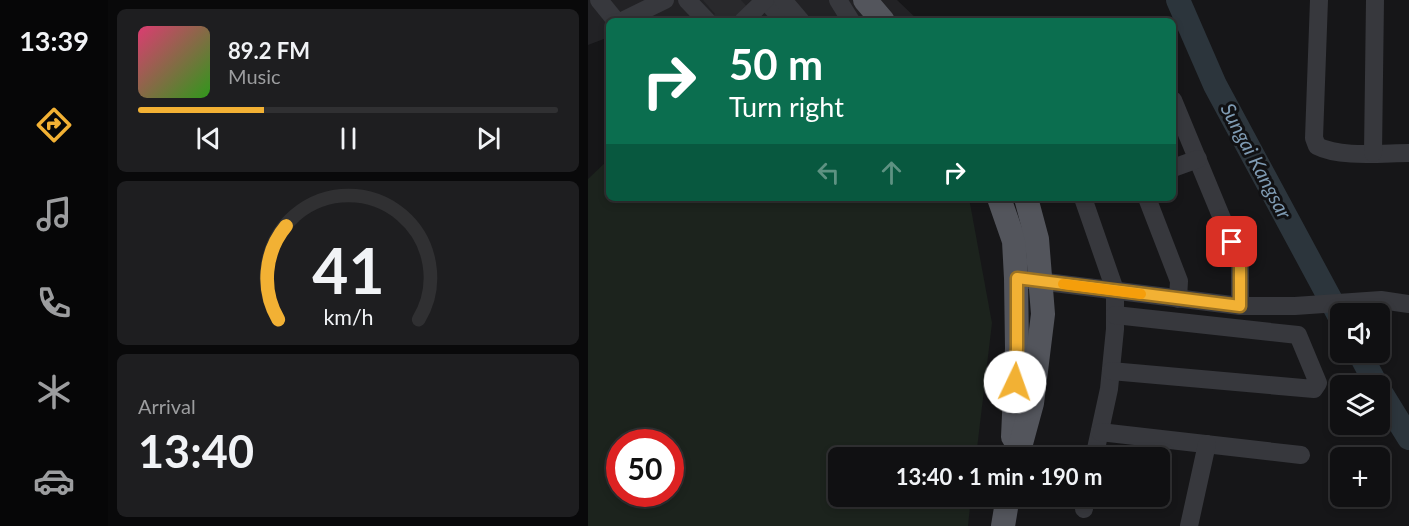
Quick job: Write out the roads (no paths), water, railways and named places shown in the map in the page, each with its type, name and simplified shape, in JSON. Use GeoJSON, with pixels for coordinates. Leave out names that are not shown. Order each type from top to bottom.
{"type":"FeatureCollection","features":[{"type":"Feature","properties":{"kind":"main road"},"geometry":{"type":"LineString","coordinates":[[865,0],[880,18]]}},
{"type":"Feature","properties":{"kind":"main road"},"geometry":{"type":"LineString","coordinates":[[1000,201],[1014,242],[1017,278],[1015,447]]}},
{"type":"Feature","properties":{"kind":"main road"},"geometry":{"type":"LineString","coordinates":[[1018,447],[1032,404],[1043,314],[1037,238],[1027,201]]}},
{"type":"Feature","properties":{"kind":"main road"},"geometry":{"type":"LineString","coordinates":[[1003,526],[1006,507]]}},
{"type":"Feature","properties":{"kind":"street"},"geometry":{"type":"LineString","coordinates":[[599,0],[614,18]]}},
{"type":"Feature","properties":{"kind":"street"},"geometry":{"type":"LineString","coordinates":[[628,18],[664,0]]}},
{"type":"Feature","properties":{"kind":"street"},"geometry":{"type":"LineString","coordinates":[[687,0],[704,18]]}},
{"type":"Feature","properties":{"kind":"street"},"geometry":{"type":"LineString","coordinates":[[746,18],[765,0],[781,18]]}},
{"type":"Feature","properties":{"kind":"street"},"geometry":{"type":"LineString","coordinates":[[783,0],[798,18]]}},
{"type":"Feature","properties":{"kind":"street"},"geometry":{"type":"LineString","coordinates":[[838,0],[849,18]]}},
{"type":"Feature","properties":{"kind":"street"},"geometry":{"type":"LineString","coordinates":[[1319,0],[1314,138],[1317,146],[1346,153],[1409,153]]}},
{"type":"Feature","properties":{"kind":"street"},"geometry":{"type":"LineString","coordinates":[[1373,153],[1375,0]]}},
{"type":"Feature","properties":{"kind":"street"},"geometry":{"type":"LineString","coordinates":[[1176,107],[1240,262],[1240,306]]}},
{"type":"Feature","properties":{"kind":"street"},"geometry":{"type":"LineString","coordinates":[[1176,167],[1198,159]]}},
{"type":"Feature","properties":{"kind":"street"},"geometry":{"type":"LineString","coordinates":[[1089,201],[1115,290],[1109,389],[1097,447]]}},
{"type":"Feature","properties":{"kind":"street"},"geometry":{"type":"LineString","coordinates":[[1148,201],[1179,280],[1178,299]]}},
{"type":"Feature","properties":{"kind":"street"},"geometry":{"type":"LineString","coordinates":[[1017,278],[1240,306],[1295,306],[1380,300],[1409,304]]}},
{"type":"Feature","properties":{"kind":"street"},"geometry":{"type":"LineString","coordinates":[[1111,371],[1314,389],[1318,384],[1298,335],[1115,315]]}},
{"type":"Feature","properties":{"kind":"street"},"geometry":{"type":"LineString","coordinates":[[1100,432],[1300,455]]}},
{"type":"Feature","properties":{"kind":"street"},"geometry":{"type":"LineString","coordinates":[[1189,526],[1206,444]]}},
{"type":"Feature","properties":{"kind":"waterway","name":"Sungai Kangsar"},"geometry":{"type":"LineString","coordinates":[[1178,0],[1215,85],[1332,303]]}},
{"type":"Feature","properties":{"kind":"waterway","name":"Sungai Kangsar"},"geometry":{"type":"LineString","coordinates":[[1365,363],[1371,375]]}},
{"type":"Feature","properties":{"kind":"waterway","name":"Sungai Kangsar"},"geometry":{"type":"LineString","coordinates":[[1390,407],[1409,438]]}}]}
